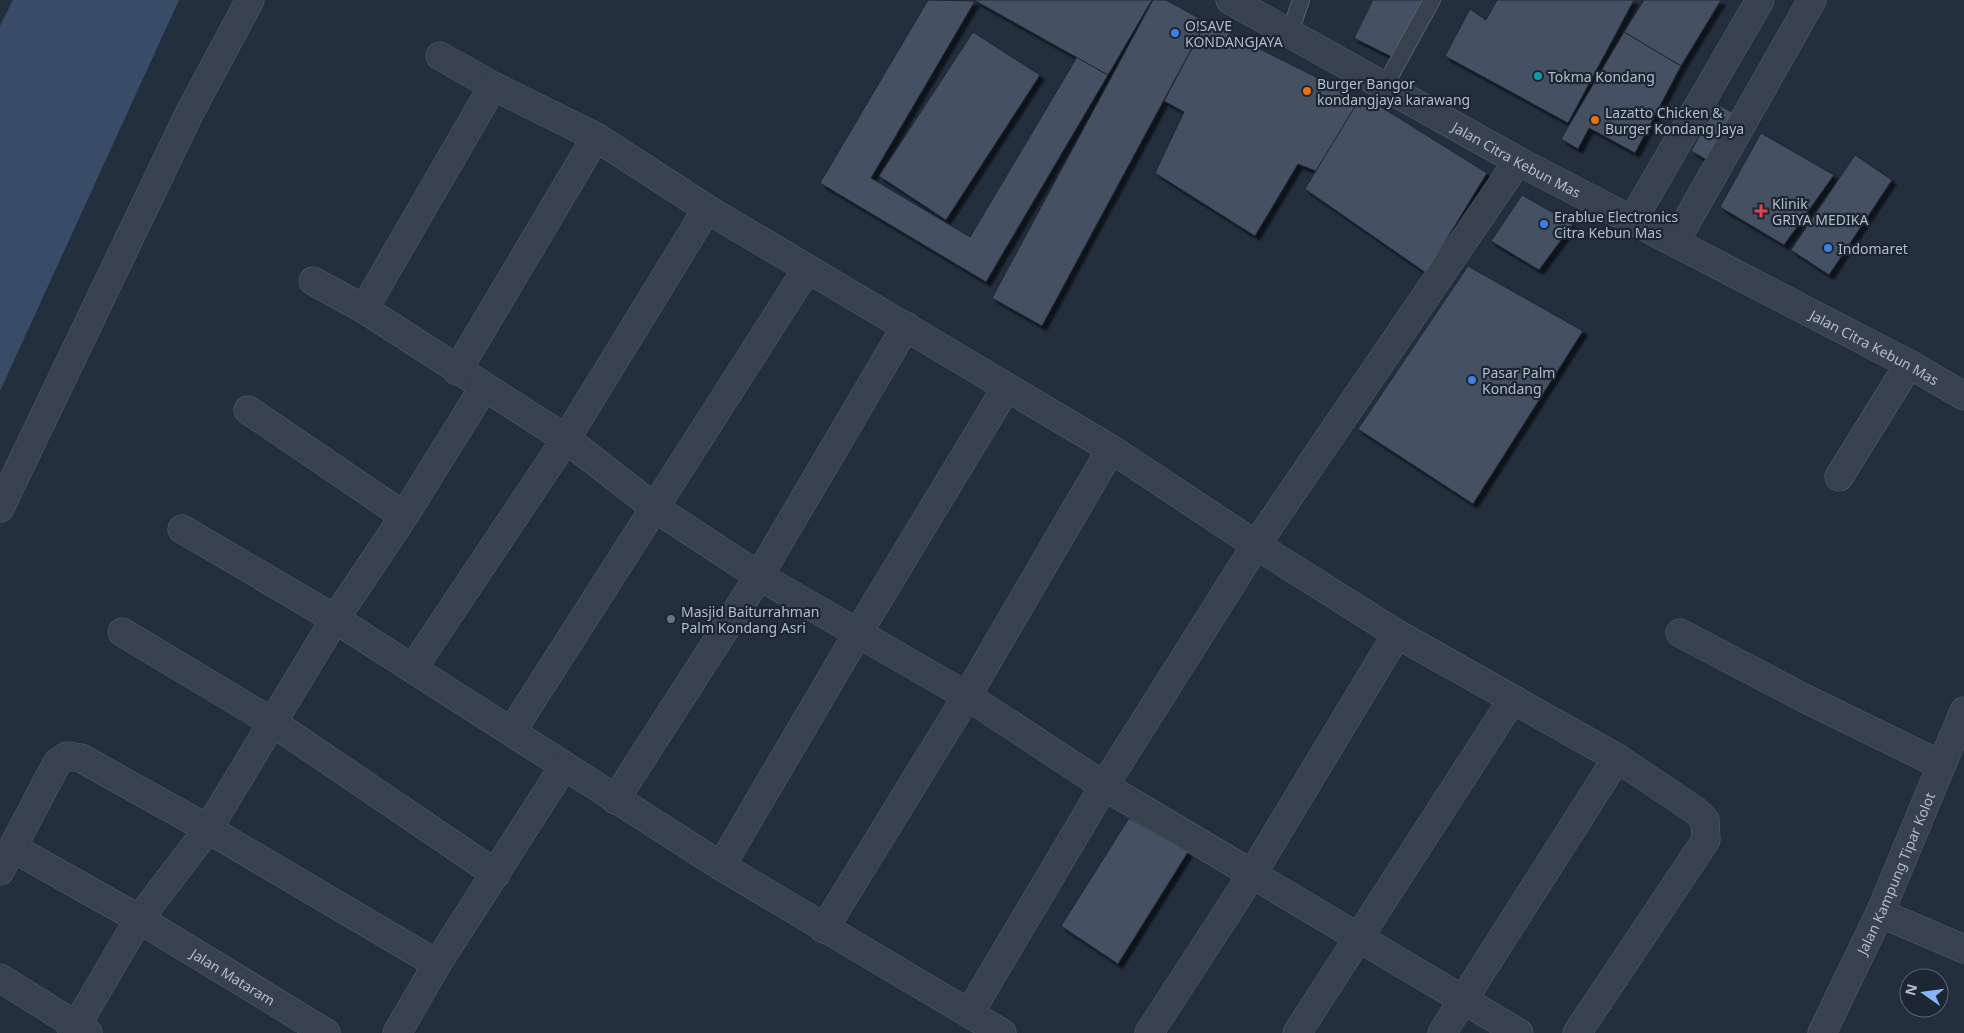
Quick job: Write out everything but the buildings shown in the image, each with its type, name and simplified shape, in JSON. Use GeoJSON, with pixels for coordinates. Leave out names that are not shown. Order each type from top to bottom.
{"type":"FeatureCollection","features":[{"type":"Feature","properties":{"kind":"street"},"geometry":{"type":"LineString","coordinates":[[0,508],[189,114],[250,0]]}},
{"type":"Feature","properties":{"kind":"street","name":"Jalan Citra Kebun Mas"},"geometry":{"type":"LineString","coordinates":[[1230,0],[1518,161],[1909,364],[1964,396]]}},
{"type":"Feature","properties":{"kind":"street"},"geometry":{"type":"LineString","coordinates":[[1632,221],[1760,0]]}},
{"type":"Feature","properties":{"kind":"street"},"geometry":{"type":"LineString","coordinates":[[1675,242],[1812,0]]}},
{"type":"Feature","properties":{"kind":"street"},"geometry":{"type":"LineString","coordinates":[[440,56],[493,86],[596,137],[707,209],[1111,449],[1256,545],[1397,634],[1616,758],[1696,811],[1705,820],[1706,840],[1576,1033]]}},
{"type":"Feature","properties":{"kind":"street"},"geometry":{"type":"LineString","coordinates":[[364,309],[493,86]]}},
{"type":"Feature","properties":{"kind":"street"},"geometry":{"type":"LineString","coordinates":[[457,370],[596,137]]}},
{"type":"Feature","properties":{"kind":"street"},"geometry":{"type":"LineString","coordinates":[[970,1012],[1104,786],[1256,545],[1518,161]]}},
{"type":"Feature","properties":{"kind":"street"},"geometry":{"type":"LineString","coordinates":[[413,668],[566,439],[707,209]]}},
{"type":"Feature","properties":{"kind":"street"},"geometry":{"type":"LineString","coordinates":[[512,731],[807,269]]}},
{"type":"Feature","properties":{"kind":"street"},"geometry":{"type":"LineString","coordinates":[[313,281],[364,309],[566,439],[655,508],[759,576],[967,696],[1104,786],[1251,876],[1360,937],[1519,1033]]}},
{"type":"Feature","properties":{"kind":"street"},"geometry":{"type":"LineString","coordinates":[[615,800],[759,576],[906,326]]}},
{"type":"Feature","properties":{"kind":"street"},"geometry":{"type":"LineString","coordinates":[[1840,477],[1909,364]]}},
{"type":"Feature","properties":{"kind":"street"},"geometry":{"type":"LineString","coordinates":[[0,978],[78,1030],[139,919],[208,829],[335,619],[404,516],[484,387]]}},
{"type":"Feature","properties":{"kind":"street"},"geometry":{"type":"LineString","coordinates":[[721,866],[858,633],[1006,388]]}},
{"type":"Feature","properties":{"kind":"street"},"geometry":{"type":"LineString","coordinates":[[248,410],[404,516]]}},
{"type":"Feature","properties":{"kind":"street"},"geometry":{"type":"LineString","coordinates":[[824,929],[967,696],[1111,449]]}},
{"type":"Feature","properties":{"kind":"street"},"geometry":{"type":"LineString","coordinates":[[182,529],[335,619],[512,731],[615,800],[721,866],[824,929],[970,1012],[1002,1033]]}},
{"type":"Feature","properties":{"kind":"street"},"geometry":{"type":"LineString","coordinates":[[122,632],[272,722],[496,874]]}},
{"type":"Feature","properties":{"kind":"street"},"geometry":{"type":"LineString","coordinates":[[1680,633],[1804,698],[1941,766]]}},
{"type":"Feature","properties":{"kind":"street"},"geometry":{"type":"LineString","coordinates":[[1149,1033],[1251,876],[1397,634]]}},
{"type":"Feature","properties":{"kind":"street"},"geometry":{"type":"LineString","coordinates":[[1297,1033],[1512,700]]}},
{"type":"Feature","properties":{"kind":"street","name":"Jalan Kampung Tipar Kolot"},"geometry":{"type":"LineString","coordinates":[[1822,1033],[1880,913],[1941,766],[1958,742],[1964,711]]}},
{"type":"Feature","properties":{"kind":"street"},"geometry":{"type":"LineString","coordinates":[[6,859],[58,763],[67,756],[80,758],[208,829],[437,964]]}},
{"type":"Feature","properties":{"kind":"street"},"geometry":{"type":"LineString","coordinates":[[1442,1033],[1616,758]]}},
{"type":"Feature","properties":{"kind":"street"},"geometry":{"type":"LineString","coordinates":[[397,1033],[437,964],[564,766]]}},
{"type":"Feature","properties":{"kind":"street","name":"Jalan Mataram"},"geometry":{"type":"LineString","coordinates":[[6,859],[139,919],[326,1033]]}},
{"type":"Feature","properties":{"kind":"street"},"geometry":{"type":"LineString","coordinates":[[1880,913],[1964,949]]}},
{"type":"Feature","properties":{"kind":"lane"},"geometry":{"type":"LineString","coordinates":[[1290,32],[1301,0]]}},
{"type":"Feature","properties":{"kind":"lane"},"geometry":{"type":"LineString","coordinates":[[1384,87],[1432,0]]}},
{"type":"Feature","properties":{"kind":"water"},"geometry":{"type":"Polygon","coordinates":[[[13,0],[179,0],[0,391],[0,26],[13,0]]]}},
{"type":"Feature","properties":{"kind":"place","name":"O!SAVE KONDANGJAYA"},"geometry":{"type":"Point","coordinates":[1175,33]}},
{"type":"Feature","properties":{"kind":"place","name":"Tokma Kondang"},"geometry":{"type":"Point","coordinates":[1538,76]}},
{"type":"Feature","properties":{"kind":"place","name":"Burger Bangor kondangjaya karawang"},"geometry":{"type":"Point","coordinates":[1307,91]}},
{"type":"Feature","properties":{"kind":"place","name":"Lazatto Chicken & Burger Kondang Jaya"},"geometry":{"type":"Point","coordinates":[1595,120]}},
{"type":"Feature","properties":{"kind":"place","name":"Klinik GRIYA MEDIKA"},"geometry":{"type":"Point","coordinates":[1761,211]}},
{"type":"Feature","properties":{"kind":"place","name":"Erablue Electronics Citra Kebun Mas"},"geometry":{"type":"Point","coordinates":[1544,224]}},
{"type":"Feature","properties":{"kind":"place","name":"Indomaret"},"geometry":{"type":"Point","coordinates":[1828,248]}},
{"type":"Feature","properties":{"kind":"place","name":"Pasar Palm Kondang"},"geometry":{"type":"Point","coordinates":[1472,380]}},
{"type":"Feature","properties":{"kind":"place","name":"Masjid Baiturrahman Palm Kondang Asri"},"geometry":{"type":"Point","coordinates":[671,619]}}]}
